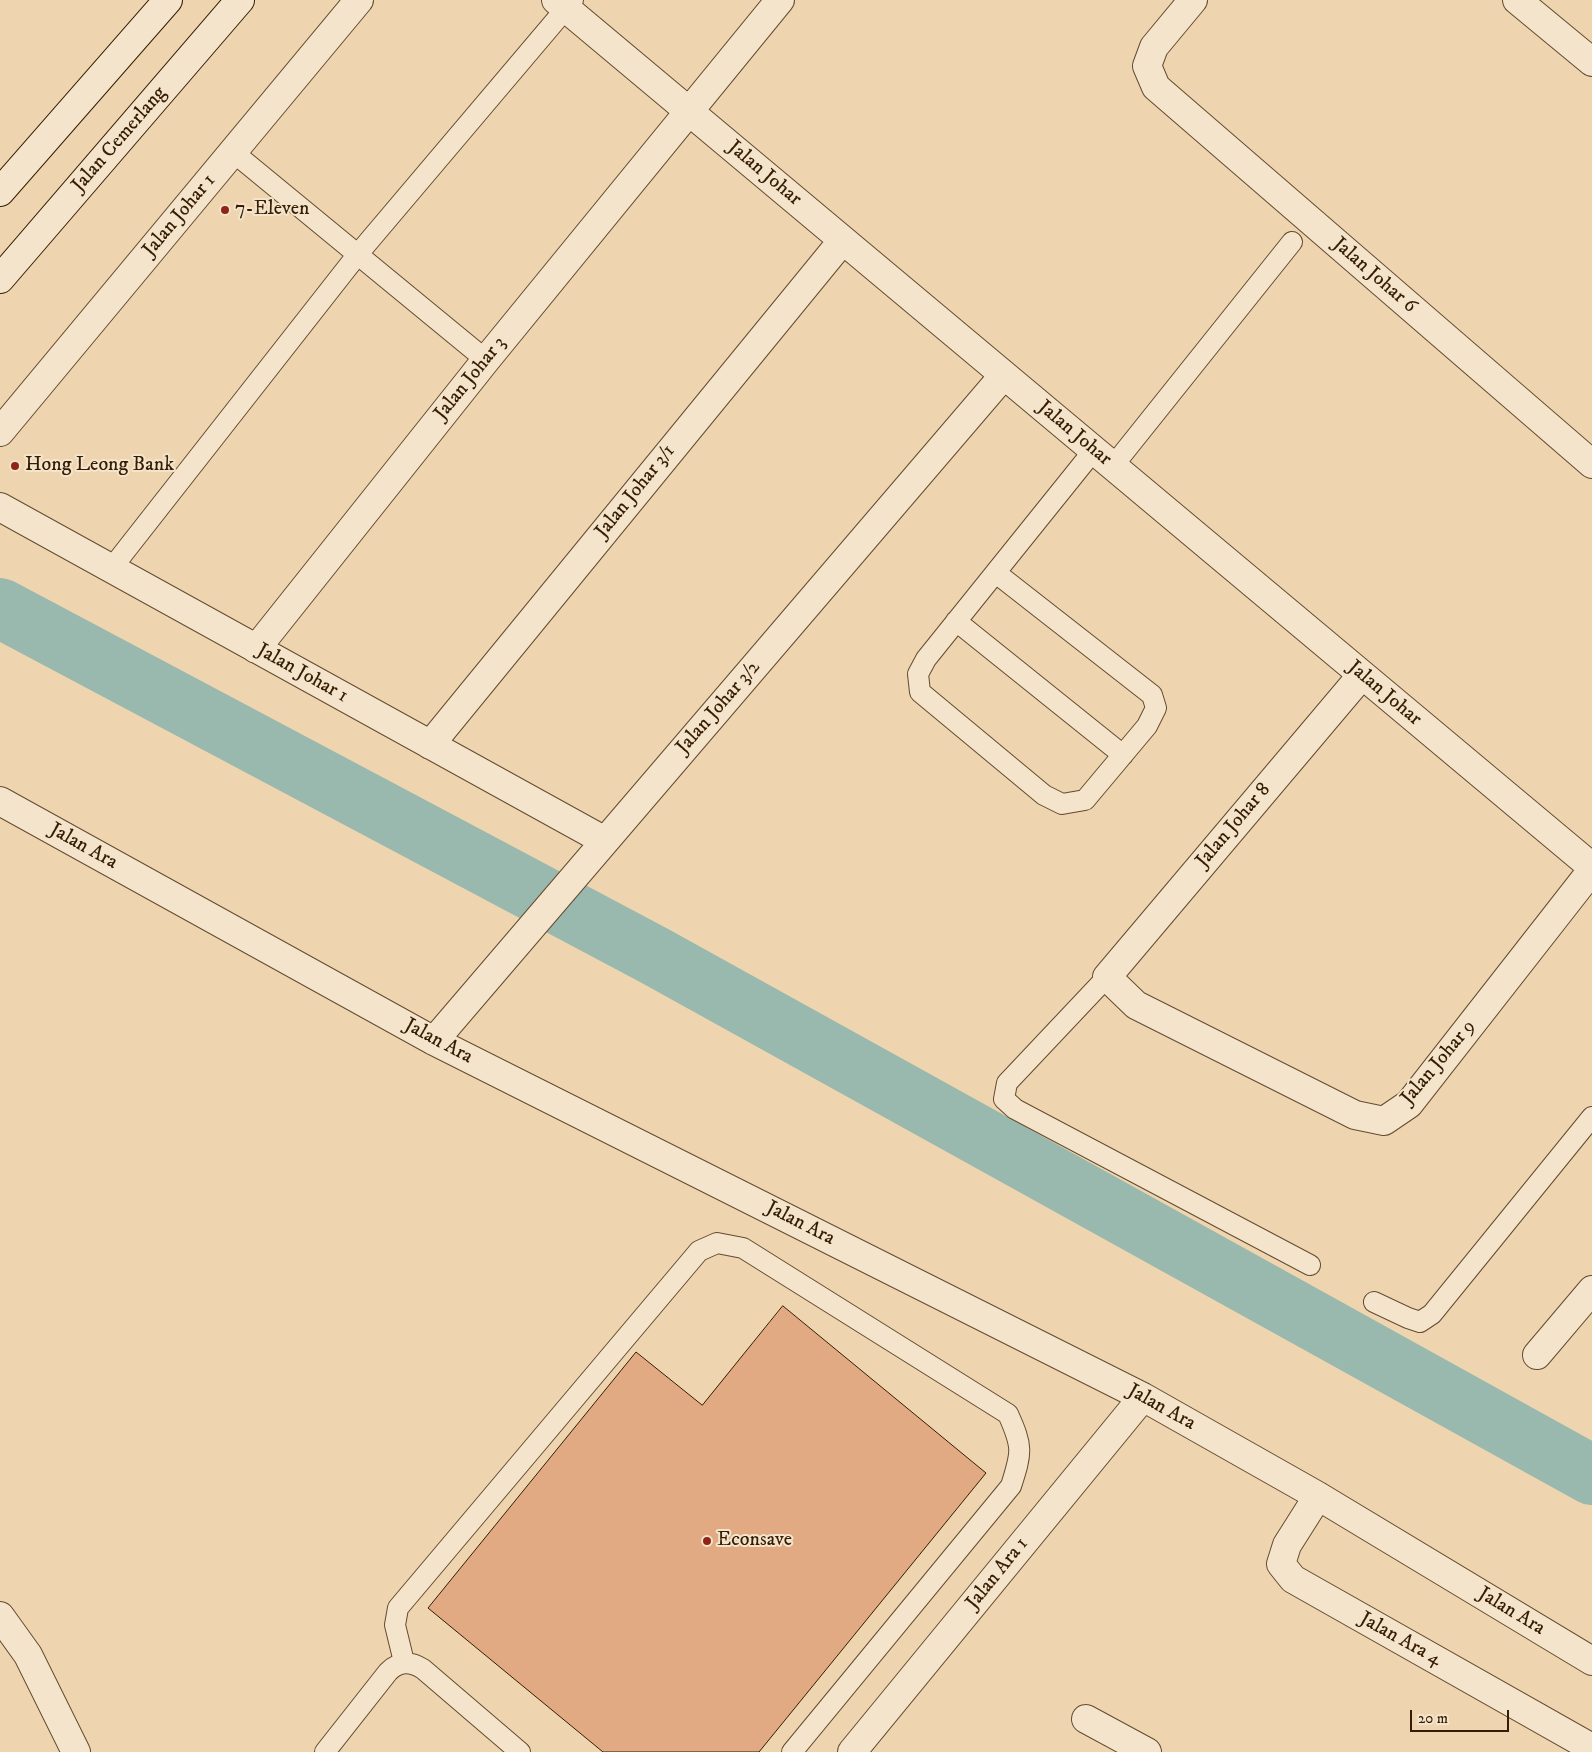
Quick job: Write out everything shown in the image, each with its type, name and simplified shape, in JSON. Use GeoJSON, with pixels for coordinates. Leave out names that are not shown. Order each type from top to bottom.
{"type":"FeatureCollection","features":[{"type":"Feature","properties":{"kind":"street"},"geometry":{"type":"LineString","coordinates":[[0,192],[168,0]]}},
{"type":"Feature","properties":{"kind":"street","name":"Jalan Cemerlang"},"geometry":{"type":"LineString","coordinates":[[0,279],[240,0]]}},
{"type":"Feature","properties":{"kind":"street","name":"Jalan Johar 1"},"geometry":{"type":"LineString","coordinates":[[0,432],[359,0]]}},
{"type":"Feature","properties":{"kind":"street","name":"Jalan Johar 3"},"geometry":{"type":"LineString","coordinates":[[256,649],[486,360],[780,0]]}},
{"type":"Feature","properties":{"kind":"street","name":"Jalan Johar 6"},"geometry":{"type":"LineString","coordinates":[[1193,0],[1154,47],[1147,66],[1156,87],[1592,464]]}},
{"type":"Feature","properties":{"kind":"street"},"geometry":{"type":"LineString","coordinates":[[1517,0],[1592,62]]}},
{"type":"Feature","properties":{"kind":"street","name":"Jalan Johar"},"geometry":{"type":"LineString","coordinates":[[565,3],[689,111],[1592,868]]}},
{"type":"Feature","properties":{"kind":"street","name":"Jalan Johar 3/1"},"geometry":{"type":"LineString","coordinates":[[430,745],[843,240]]}},
{"type":"Feature","properties":{"kind":"street","name":"Jalan Johar 3/2"},"geometry":{"type":"LineString","coordinates":[[434,1041],[1004,375]]}},
{"type":"Feature","properties":{"kind":"street","name":"Jalan Johar 1"},"geometry":{"type":"LineString","coordinates":[[0,507],[605,841]]}},
{"type":"Feature","properties":{"kind":"street","name":"Jalan Johar 8"},"geometry":{"type":"LineString","coordinates":[[1106,977],[1362,675]]}},
{"type":"Feature","properties":{"kind":"street","name":"Jalan Ara"},"geometry":{"type":"LineString","coordinates":[[0,801],[434,1041],[1143,1397],[1318,1496],[1592,1661]]}},
{"type":"Feature","properties":{"kind":"street","name":"Jalan Johar 9"},"geometry":{"type":"LineString","coordinates":[[1106,977],[1136,1005],[1355,1116],[1384,1121],[1409,1104],[1592,868]]}},
{"type":"Feature","properties":{"kind":"street"},"geometry":{"type":"LineString","coordinates":[[1537,1355],[1592,1290]]}},
{"type":"Feature","properties":{"kind":"street","name":"Jalan Ara 1"},"geometry":{"type":"LineString","coordinates":[[852,1752],[1143,1397]]}},
{"type":"Feature","properties":{"kind":"street","name":"Jalan Ara 4"},"geometry":{"type":"LineString","coordinates":[[1318,1496],[1287,1545],[1281,1564],[1293,1579],[1592,1748]]}},
{"type":"Feature","properties":{"kind":"street"},"geometry":{"type":"LineString","coordinates":[[0,1616],[28,1655],[76,1752]]}},
{"type":"Feature","properties":{"kind":"street"},"geometry":{"type":"LineString","coordinates":[[1086,1719],[1147,1752]]}},
{"type":"Feature","properties":{"kind":"lane"},"geometry":{"type":"LineString","coordinates":[[111,568],[358,254],[565,3]]}},
{"type":"Feature","properties":{"kind":"lane"},"geometry":{"type":"LineString","coordinates":[[233,152],[486,360]]}},
{"type":"Feature","properties":{"kind":"lane"},"geometry":{"type":"LineString","coordinates":[[996,573],[1152,695],[1156,708],[1147,726],[1085,800],[1062,804],[1044,795],[920,692],[918,674],[926,659],[996,573],[1103,458],[1292,242]]}},
{"type":"Feature","properties":{"kind":"lane"},"geometry":{"type":"LineString","coordinates":[[956,621],[1123,755]]}},
{"type":"Feature","properties":{"kind":"lane"},"geometry":{"type":"LineString","coordinates":[[1106,977],[1006,1083],[1004,1098],[1015,1109],[1310,1265]]}},
{"type":"Feature","properties":{"kind":"lane"},"geometry":{"type":"LineString","coordinates":[[1374,1302],[1420,1322],[1432,1314],[1592,1117]]}},
{"type":"Feature","properties":{"kind":"lane"},"geometry":{"type":"LineString","coordinates":[[404,1662],[395,1625],[398,1608],[699,1251],[718,1243],[743,1248],[1008,1414],[1018,1435],[1021,1457],[1011,1486],[792,1752]]}},
{"type":"Feature","properties":{"kind":"lane"},"geometry":{"type":"LineString","coordinates":[[325,1752],[388,1672],[395,1665],[404,1662],[415,1664],[423,1669],[520,1752]]}},
{"type":"Feature","properties":{"kind":"building","name":"Econsave"},"geometry":{"type":"Polygon","coordinates":[[[783,1306],[986,1473],[759,1752],[603,1752],[428,1608],[636,1352],[702,1405],[783,1306]]]}},
{"type":"Feature","properties":{"kind":"waterway"},"geometry":{"type":"LineString","coordinates":[[0,608],[655,956],[1592,1475]]}},
{"type":"Feature","properties":{"kind":"place","name":"7-Eleven"},"geometry":{"type":"Point","coordinates":[225,210]}},
{"type":"Feature","properties":{"kind":"place","name":"Hong Leong Bank"},"geometry":{"type":"Point","coordinates":[15,466]}},
{"type":"Feature","properties":{"kind":"place","name":"Econsave"},"geometry":{"type":"Point","coordinates":[707,1541]}}]}
